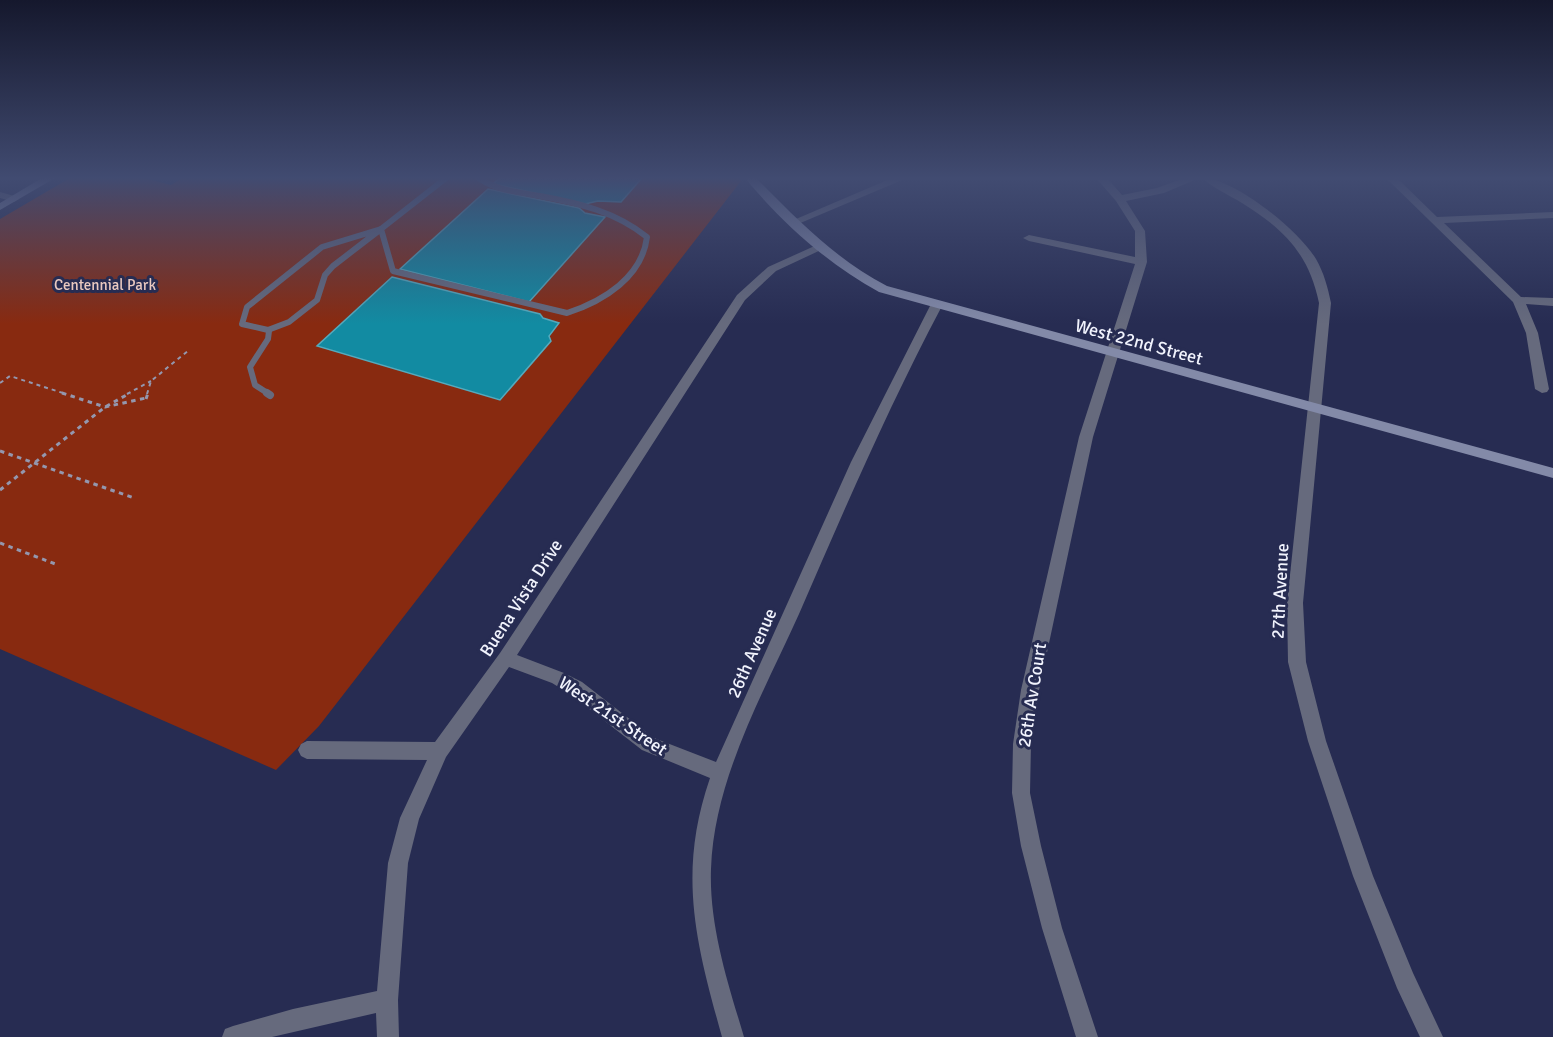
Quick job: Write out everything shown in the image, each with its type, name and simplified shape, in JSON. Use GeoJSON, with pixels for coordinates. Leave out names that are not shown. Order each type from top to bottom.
{"type":"FeatureCollection","features":[{"type":"Feature","properties":{"kind":"street","name":"West 22nd Street"},"geometry":{"type":"LineString","coordinates":[[798,226],[819,247],[863,280],[936,306],[1553,473]]}},
{"type":"Feature","properties":{"kind":"street"},"geometry":{"type":"LineString","coordinates":[[1029,238],[1142,262],[1140,231],[1137,226]]}},
{"type":"Feature","properties":{"kind":"street","name":"27th Avenue"},"geometry":{"type":"LineString","coordinates":[[1283,226],[1304,251],[1319,274],[1325,303],[1295,603],[1297,662],[1317,741],[1363,876],[1405,980],[1432,1037]]}},
{"type":"Feature","properties":{"kind":"street"},"geometry":{"type":"LineString","coordinates":[[1440,226],[1518,300],[1532,333],[1542,389]]}},
{"type":"Feature","properties":{"kind":"street","name":"Buena Vista Drive"},"geometry":{"type":"LineString","coordinates":[[388,1037],[387,1000],[398,863],[410,818],[440,751],[506,658],[741,298],[772,269],[819,247]]}},
{"type":"Feature","properties":{"kind":"street","name":"26th Av Court"},"geometry":{"type":"LineString","coordinates":[[1087,1037],[1052,928],[1031,846],[1021,793],[1023,744],[1030,690],[1086,437],[1142,262]]}},
{"type":"Feature","properties":{"kind":"street"},"geometry":{"type":"LineString","coordinates":[[1518,300],[1553,302]]}},
{"type":"Feature","properties":{"kind":"street","name":"26th Avenue"},"geometry":{"type":"LineString","coordinates":[[733,1037],[715,973],[702,905],[703,847],[720,773],[889,394],[936,306]]}},
{"type":"Feature","properties":{"kind":"street","name":"West 21st Street"},"geometry":{"type":"LineString","coordinates":[[506,658],[576,688],[648,744],[720,773]]}},
{"type":"Feature","properties":{"kind":"street"},"geometry":{"type":"LineString","coordinates":[[307,750],[440,751]]}},
{"type":"Feature","properties":{"kind":"street"},"geometry":{"type":"LineString","coordinates":[[233,1037],[293,1020],[387,1000]]}},
{"type":"Feature","properties":{"kind":"lane"},"geometry":{"type":"LineString","coordinates":[[381,228],[393,271],[567,312],[584,309],[603,297],[643,257],[647,237],[633,226]]}},
{"type":"Feature","properties":{"kind":"lane"},"geometry":{"type":"LineString","coordinates":[[381,228],[327,272],[322,280],[317,299],[293,320],[269,331],[259,331],[242,324],[247,307],[322,247],[381,228]]}},
{"type":"Feature","properties":{"kind":"lane"},"geometry":{"type":"LineString","coordinates":[[269,331],[268,339],[250,367],[255,385],[270,395]]}},
{"type":"Feature","properties":{"kind":"path"},"geometry":{"type":"LineString","coordinates":[[0,490],[105,407],[152,381],[189,350]]}},
{"type":"Feature","properties":{"kind":"path"},"geometry":{"type":"LineString","coordinates":[[0,383],[10,376],[105,407],[146,399],[152,381]]}},
{"type":"Feature","properties":{"kind":"path"},"geometry":{"type":"LineString","coordinates":[[0,451],[134,498]]}},
{"type":"Feature","properties":{"kind":"path"},"geometry":{"type":"LineString","coordinates":[[0,543],[57,565]]}},
{"type":"Feature","properties":{"kind":"green space","name":"Centennial Park"},"geometry":{"type":"Polygon","coordinates":[[[0,226],[447,226],[400,269],[567,226],[706,226],[319,726],[276,770],[0,649],[0,226]]]}},
{"type":"Feature","properties":{"kind":"shaded area"},"geometry":{"type":"Polygon","coordinates":[[[447,226],[597,226],[529,302],[400,269],[447,226]]]}},
{"type":"Feature","properties":{"kind":"shaded area"},"geometry":{"type":"Polygon","coordinates":[[[392,277],[540,314],[543,318],[559,323],[549,336],[551,341],[500,400],[317,346],[392,277]]]}}]}
